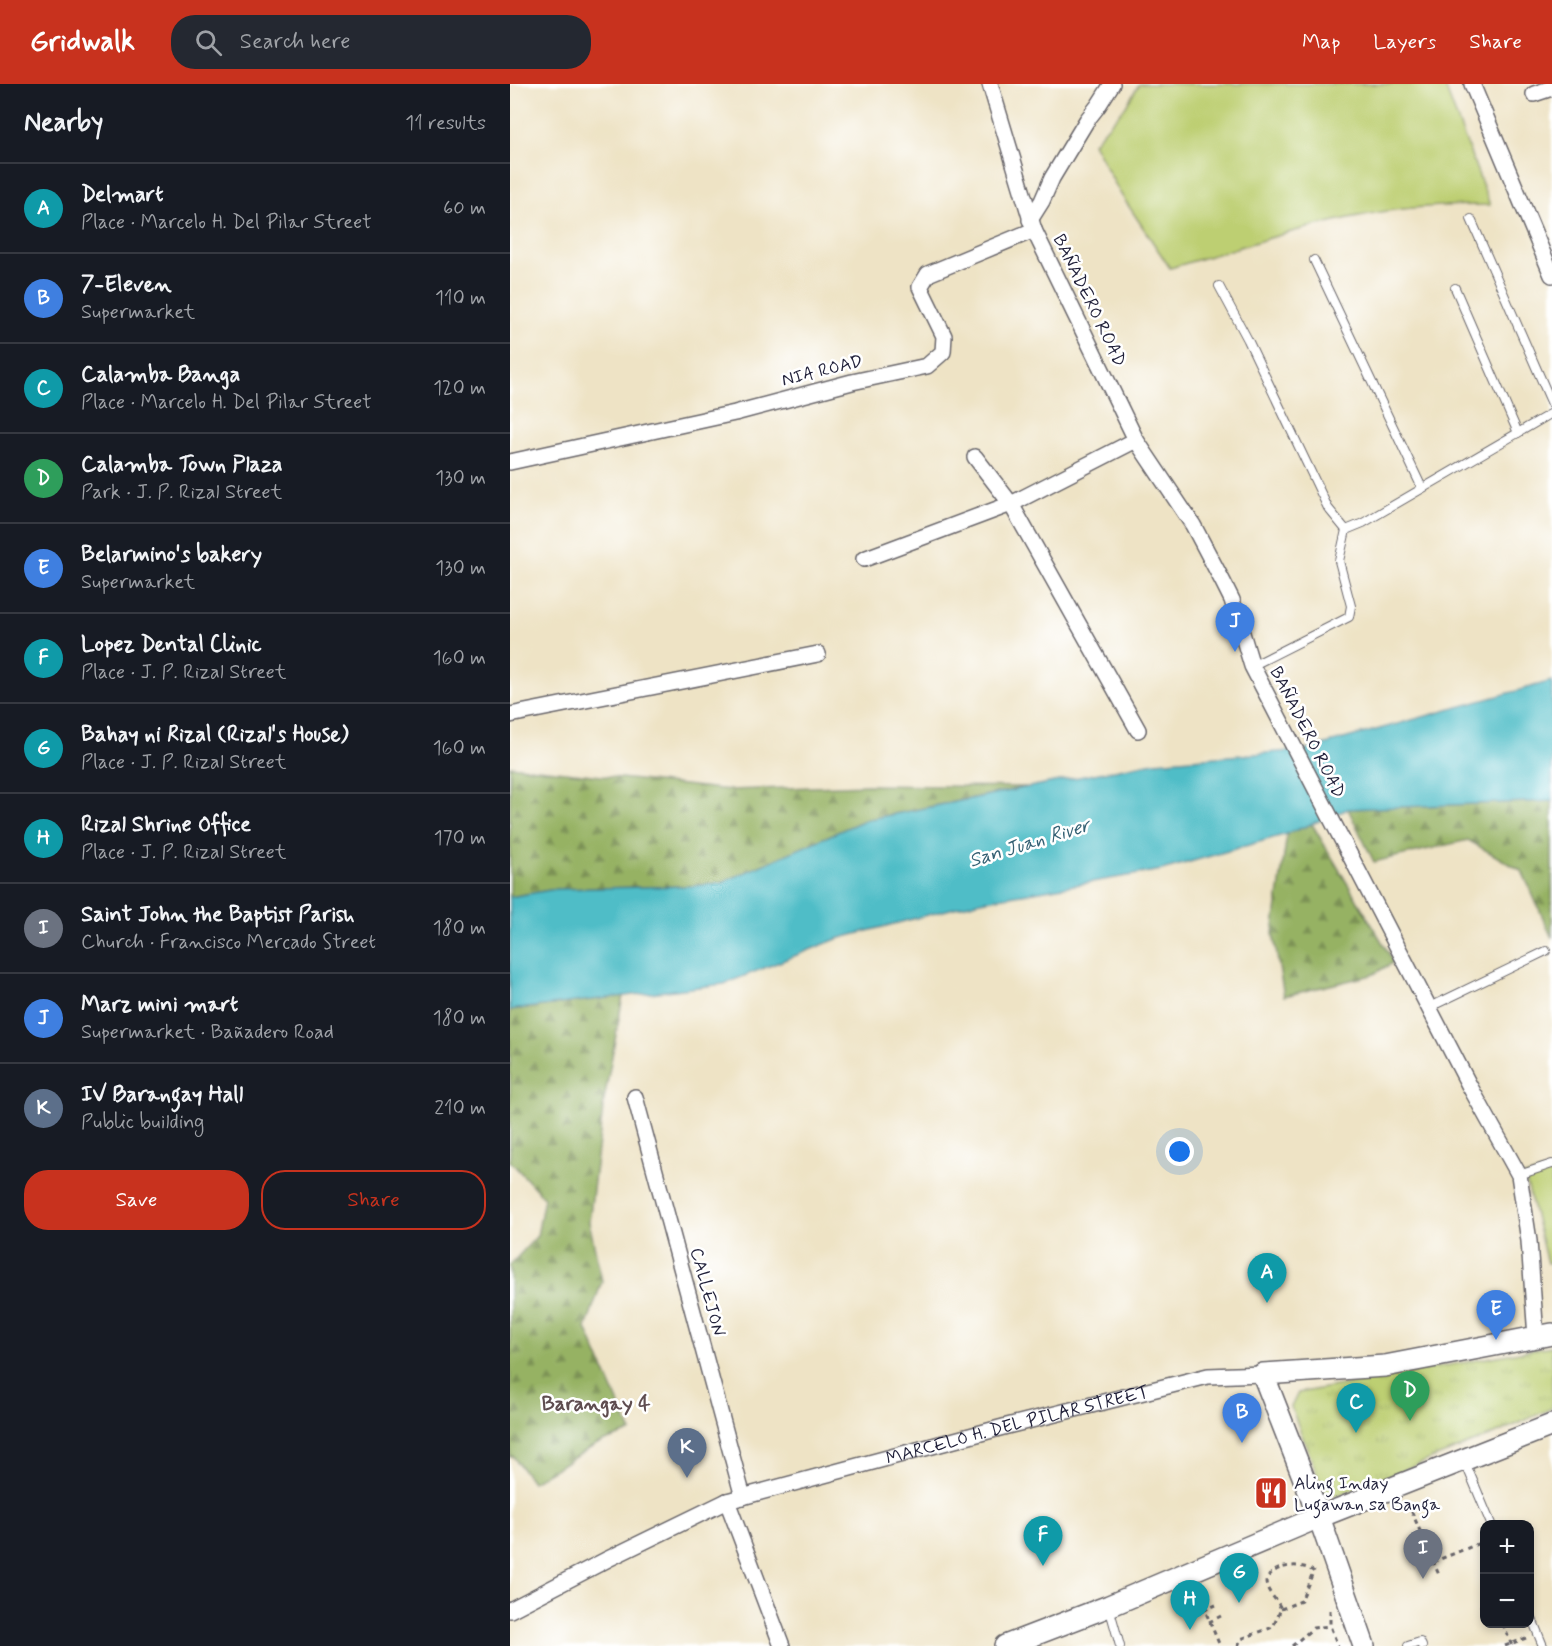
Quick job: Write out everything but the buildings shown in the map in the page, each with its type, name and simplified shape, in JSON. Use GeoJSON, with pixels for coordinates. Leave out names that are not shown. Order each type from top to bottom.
{"type":"FeatureCollection","features":[{"type":"Feature","properties":{"kind":"main road","name":"MARCELO H. DEL PILAR STREET"},"geometry":{"type":"LineString","coordinates":[[1263,1374],[1385,1366],[1544,1336]]}},
{"type":"Feature","properties":{"kind":"main road"},"geometry":{"type":"LineString","coordinates":[[1263,1374],[1319,1517],[1364,1646]]}},
{"type":"Feature","properties":{"kind":"main road"},"geometry":{"type":"LineString","coordinates":[[1005,1646],[1109,1606],[1319,1517],[1552,1425]]}},
{"type":"Feature","properties":{"kind":"street","name":"BAÑADERO ROAD"},"geometry":{"type":"LineString","coordinates":[[990,84],[1032,225],[1136,440],[1192,525],[1220,574],[1232,600],[1252,666],[1405,959],[1428,1008],[1519,1175],[1544,1336]]}},
{"type":"Feature","properties":{"kind":"street"},"geometry":{"type":"LineString","coordinates":[[1032,225],[1052,178],[1112,84]]}},
{"type":"Feature","properties":{"kind":"street"},"geometry":{"type":"LineString","coordinates":[[1473,84],[1552,275]]}},
{"type":"Feature","properties":{"kind":"street"},"geometry":{"type":"LineString","coordinates":[[1534,94],[1552,88]]}},
{"type":"Feature","properties":{"kind":"street","name":"NIA ROAD"},"geometry":{"type":"LineString","coordinates":[[510,462],[735,413],[852,382],[927,366],[943,352],[944,336],[920,287],[928,274],[1032,225]]}},
{"type":"Feature","properties":{"kind":"street"},"geometry":{"type":"LineString","coordinates":[[864,559],[1011,504],[1136,440]]}},
{"type":"Feature","properties":{"kind":"street"},"geometry":{"type":"LineString","coordinates":[[975,457],[1011,504],[1138,730]]}},
{"type":"Feature","properties":{"kind":"street"},"geometry":{"type":"LineString","coordinates":[[510,715],[818,654]]}},
{"type":"Feature","properties":{"kind":"street","name":"CALLEJON"},"geometry":{"type":"LineString","coordinates":[[635,1097],[743,1497]]}},
{"type":"Feature","properties":{"kind":"street","name":"MARCELO H. DEL PILAR STREET"},"geometry":{"type":"LineString","coordinates":[[510,1610],[608,1558],[727,1502],[1006,1426],[1208,1376],[1263,1374]]}},
{"type":"Feature","properties":{"kind":"street"},"geometry":{"type":"LineString","coordinates":[[727,1502],[782,1646]]}},
{"type":"Feature","properties":{"kind":"lane"},"geometry":{"type":"LineString","coordinates":[[1471,219],[1552,404]]}},
{"type":"Feature","properties":{"kind":"lane"},"geometry":{"type":"LineString","coordinates":[[1314,260],[1422,488]]}},
{"type":"Feature","properties":{"kind":"lane"},"geometry":{"type":"LineString","coordinates":[[1219,286],[1248,340],[1328,508],[1347,530]]}},
{"type":"Feature","properties":{"kind":"lane"},"geometry":{"type":"LineString","coordinates":[[1455,288],[1518,433]]}},
{"type":"Feature","properties":{"kind":"lane"},"geometry":{"type":"LineString","coordinates":[[1252,666],[1349,617],[1351,606],[1339,561],[1347,530],[1552,413]]}},
{"type":"Feature","properties":{"kind":"lane"},"geometry":{"type":"LineString","coordinates":[[1428,1008],[1546,951]]}},
{"type":"Feature","properties":{"kind":"lane"},"geometry":{"type":"LineString","coordinates":[[1519,1175],[1552,1164]]}},
{"type":"Feature","properties":{"kind":"lane"},"geometry":{"type":"LineString","coordinates":[[1464,1460],[1489,1520]]}},
{"type":"Feature","properties":{"kind":"lane"},"geometry":{"type":"LineString","coordinates":[[1109,1606],[1120,1646]]}},
{"type":"Feature","properties":{"kind":"lane"},"geometry":{"type":"LineString","coordinates":[[1534,1624],[1543,1646]]}},
{"type":"Feature","properties":{"kind":"lane"},"geometry":{"type":"LineString","coordinates":[[1408,1646],[1420,1642],[1422,1646]]}},
{"type":"Feature","properties":{"kind":"path"},"geometry":{"type":"LineString","coordinates":[[1399,1485],[1439,1575]]}},
{"type":"Feature","properties":{"kind":"path"},"geometry":{"type":"LineString","coordinates":[[1433,1562],[1480,1543]]}},
{"type":"Feature","properties":{"kind":"path"},"geometry":{"type":"LineString","coordinates":[[1281,1609],[1277,1599],[1268,1592],[1266,1580],[1273,1571],[1301,1566],[1314,1570],[1319,1577]]}},
{"type":"Feature","properties":{"kind":"path"},"geometry":{"type":"LineString","coordinates":[[1238,1646],[1241,1639],[1273,1627],[1281,1609],[1300,1601],[1314,1570]]}},
{"type":"Feature","properties":{"kind":"path"},"geometry":{"type":"LineString","coordinates":[[1190,1572],[1220,1646]]}},
{"type":"Feature","properties":{"kind":"path"},"geometry":{"type":"LineString","coordinates":[[1204,1610],[1216,1605]]}},
{"type":"Feature","properties":{"kind":"path"},"geometry":{"type":"LineString","coordinates":[[1330,1607],[1330,1626],[1338,1646]]}},
{"type":"Feature","properties":{"kind":"path"},"geometry":{"type":"LineString","coordinates":[[1209,1622],[1221,1617]]}},
{"type":"Feature","properties":{"kind":"path"},"geometry":{"type":"LineString","coordinates":[[1292,1646],[1313,1628],[1330,1626]]}},
{"type":"Feature","properties":{"kind":"path"},"geometry":{"type":"LineString","coordinates":[[1505,1628],[1512,1645]]}},
{"type":"Feature","properties":{"kind":"path"},"geometry":{"type":"LineString","coordinates":[[1506,1646],[1538,1634]]}},
{"type":"Feature","properties":{"kind":"green space"},"geometry":{"type":"Polygon","coordinates":[[[1139,84],[1444,84],[1490,205],[1418,207],[1349,218],[1170,268],[1120,193],[1093,143],[1126,106],[1139,84]]]}},
{"type":"Feature","properties":{"kind":"green space"},"geometry":{"type":"Polygon","coordinates":[[[510,766],[730,790],[867,785],[1027,787],[865,820],[721,883],[691,886],[556,889],[510,897],[510,766]]]}},
{"type":"Feature","properties":{"kind":"green space"},"geometry":{"type":"Polygon","coordinates":[[[1552,801],[1552,938],[1522,871],[1468,840],[1374,862],[1348,809],[1552,801]]]}},
{"type":"Feature","properties":{"kind":"green space"},"geometry":{"type":"Polygon","coordinates":[[[1312,824],[1394,962],[1372,975],[1284,996],[1273,933],[1287,834],[1312,824]]]}},
{"type":"Feature","properties":{"kind":"green space"},"geometry":{"type":"Polygon","coordinates":[[[623,996],[604,1100],[589,1222],[602,1281],[586,1328],[631,1432],[599,1443],[532,1482],[513,1456],[510,1457],[510,1265],[537,1236],[544,1198],[510,1161],[510,1010],[623,996]]]}},
{"type":"Feature","properties":{"kind":"green space"},"geometry":{"type":"Polygon","coordinates":[[[1552,1169],[1552,1262],[1547,1263],[1525,1176],[1552,1169]]]}},
{"type":"Feature","properties":{"kind":"green space"},"geometry":{"type":"Polygon","coordinates":[[[1552,1346],[1552,1408],[1495,1434],[1337,1496],[1324,1492],[1291,1407],[1298,1393],[1552,1346]]]}},
{"type":"Feature","properties":{"kind":"water","name":"San Juan River"},"geometry":{"type":"Polygon","coordinates":[[[1552,681],[1552,801],[1348,809],[1287,834],[1162,870],[981,901],[837,939],[724,984],[510,1010],[510,897],[556,889],[691,886],[721,883],[865,820],[1154,762],[1304,750],[1552,681]]]}},
{"type":"Feature","properties":{"kind":"place","name":"Marz mini mart"},"geometry":{"type":"Point","coordinates":[1235,652]}},
{"type":"Feature","properties":{"kind":"place","name":"Delmart"},"geometry":{"type":"Point","coordinates":[1267,1303]}},
{"type":"Feature","properties":{"kind":"place","name":"Belarmino's bakery"},"geometry":{"type":"Point","coordinates":[1496,1340]}},
{"type":"Feature","properties":{"kind":"place","name":"Calamba Town Plaza"},"geometry":{"type":"Point","coordinates":[1410,1421]}},
{"type":"Feature","properties":{"kind":"place","name":"Calamba Banga"},"geometry":{"type":"Point","coordinates":[1356,1433]}},
{"type":"Feature","properties":{"kind":"place","name":"7-Eleven"},"geometry":{"type":"Point","coordinates":[1242,1443]}},
{"type":"Feature","properties":{"kind":"place","name":"IV Barangay Hall"},"geometry":{"type":"Point","coordinates":[687,1478]}},
{"type":"Feature","properties":{"kind":"place","name":"Aling Inday Lugawan sa Banga"},"geometry":{"type":"Point","coordinates":[1271,1493]}},
{"type":"Feature","properties":{"kind":"place","name":"Lopez Dental Clinic"},"geometry":{"type":"Point","coordinates":[1043,1566]}},
{"type":"Feature","properties":{"kind":"place","name":"Saint John the Baptist Parish"},"geometry":{"type":"Point","coordinates":[1423,1579]}},
{"type":"Feature","properties":{"kind":"place","name":"Bahay ni Rizal (Rizal's House)"},"geometry":{"type":"Point","coordinates":[1239,1603]}},
{"type":"Feature","properties":{"kind":"place","name":"Rizal Shrine Office"},"geometry":{"type":"Point","coordinates":[1190,1630]}},
{"type":"Feature","properties":{"kind":"district","name":"Barangay 4"},"geometry":{"type":"Point","coordinates":[596,1403]}}]}
